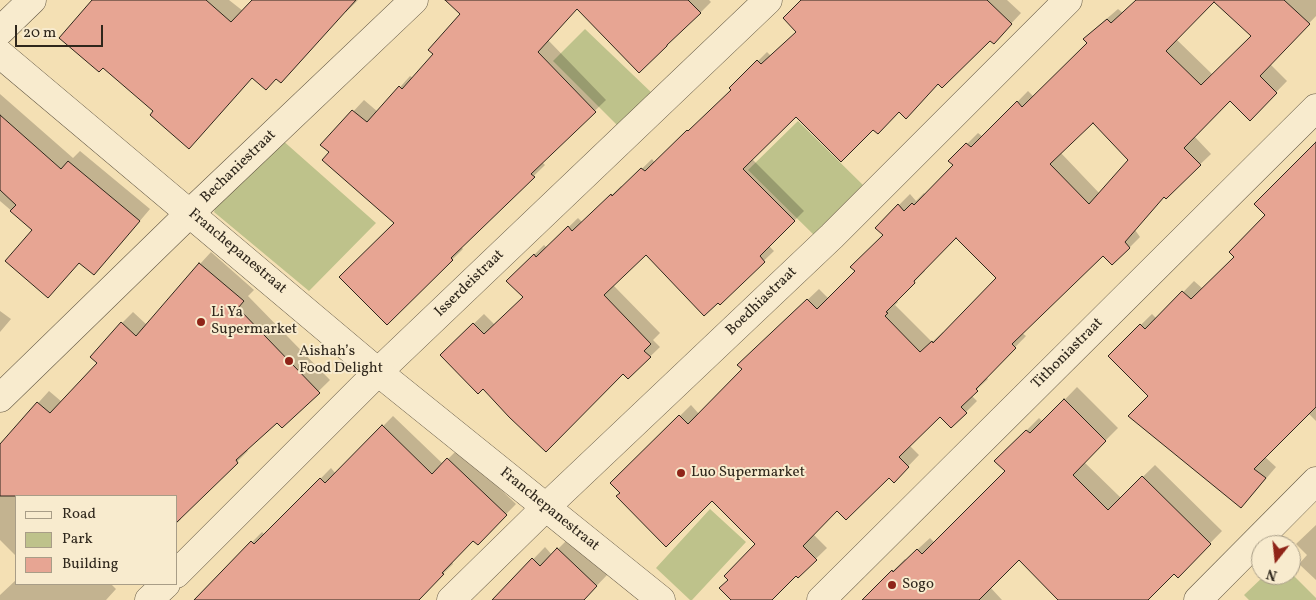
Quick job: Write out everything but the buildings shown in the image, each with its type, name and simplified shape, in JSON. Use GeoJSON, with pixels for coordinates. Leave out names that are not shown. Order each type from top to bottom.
{"type":"FeatureCollection","features":[{"type":"Feature","properties":{"kind":"street"},"geometry":{"type":"LineString","coordinates":[[0,30],[32,0]]}},
{"type":"Feature","properties":{"kind":"street","name":"Bechaniestraat"},"geometry":{"type":"LineString","coordinates":[[0,398],[190,213],[414,0]]}},
{"type":"Feature","properties":{"kind":"street","name":"Isserdeistraat"},"geometry":{"type":"LineString","coordinates":[[178,572],[378,372],[768,0]]}},
{"type":"Feature","properties":{"kind":"street","name":"Boedhiastraat"},"geometry":{"type":"LineString","coordinates":[[451,600],[546,507],[832,236],[1068,0]]}},
{"type":"Feature","properties":{"kind":"street","name":"Franchepanestraat"},"geometry":{"type":"LineString","coordinates":[[0,54],[378,372],[662,600]]}},
{"type":"Feature","properties":{"kind":"street","name":"Tithoniastraat"},"geometry":{"type":"LineString","coordinates":[[821,600],[1316,108]]}},
{"type":"Feature","properties":{"kind":"street"},"geometry":{"type":"LineString","coordinates":[[1198,600],[1316,481]]}},
{"type":"Feature","properties":{"kind":"street"},"geometry":{"type":"LineString","coordinates":[[149,600],[165,585]]}},
{"type":"Feature","properties":{"kind":"green space"},"geometry":{"type":"Polygon","coordinates":[[[585,29],[654,95],[621,129],[553,61],[585,29]]]}},
{"type":"Feature","properties":{"kind":"green space"},"geometry":{"type":"Polygon","coordinates":[[[798,121],[865,187],[816,237],[748,170],[798,121]]]}},
{"type":"Feature","properties":{"kind":"green space"},"geometry":{"type":"Polygon","coordinates":[[[281,139],[376,223],[309,291],[214,212],[219,196],[281,139]]]}},
{"type":"Feature","properties":{"kind":"green space"},"geometry":{"type":"Polygon","coordinates":[[[710,509],[746,542],[690,600],[656,568],[710,509]]]}},
{"type":"Feature","properties":{"kind":"green space"},"geometry":{"type":"Polygon","coordinates":[[[1301,583],[1316,600],[1249,600],[1244,595],[1254,585],[1301,585],[1301,583]]]}},
{"type":"Feature","properties":{"kind":"place","name":"Li Ya Supermarket"},"geometry":{"type":"Point","coordinates":[201,322]}},
{"type":"Feature","properties":{"kind":"place","name":"Aishah’s Food Delight"},"geometry":{"type":"Point","coordinates":[289,361]}},
{"type":"Feature","properties":{"kind":"place","name":"Luo Supermarket"},"geometry":{"type":"Point","coordinates":[681,473]}},
{"type":"Feature","properties":{"kind":"place","name":"Sogo"},"geometry":{"type":"Point","coordinates":[892,585]}}]}
